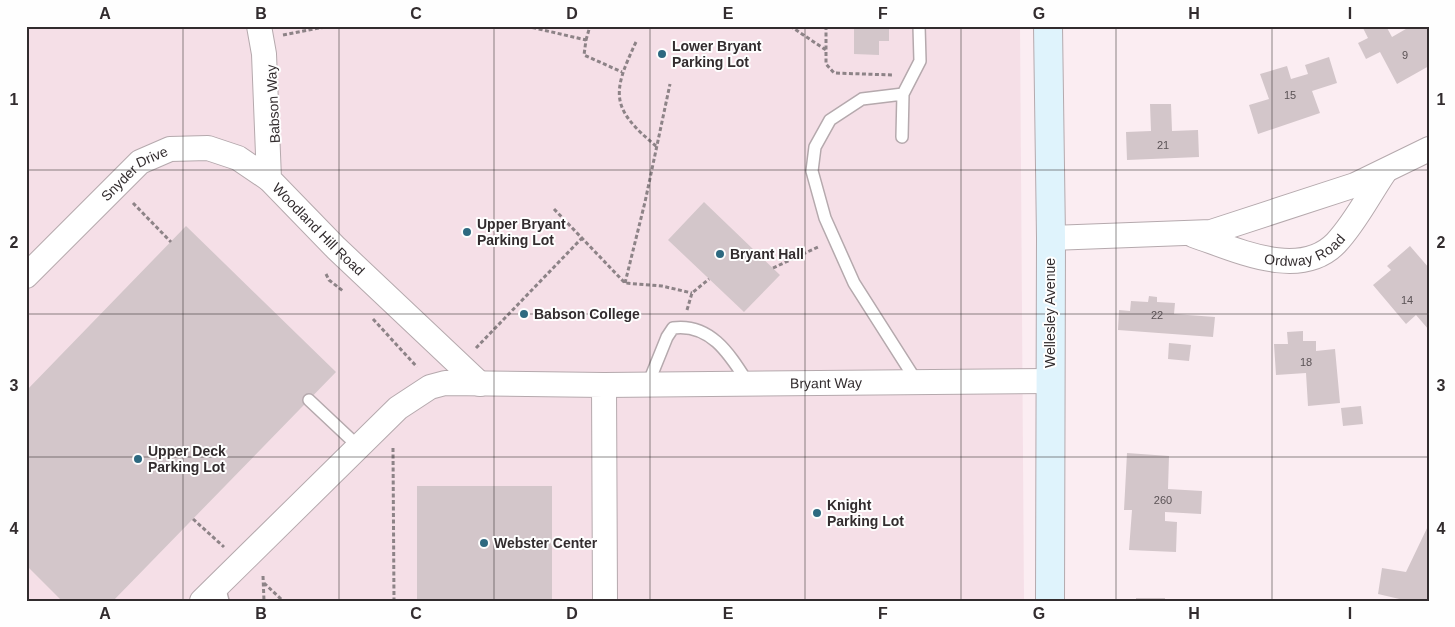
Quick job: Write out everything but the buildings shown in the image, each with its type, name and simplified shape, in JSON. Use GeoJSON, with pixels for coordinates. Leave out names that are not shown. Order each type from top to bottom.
{"type":"FeatureCollection","features":[{"type":"Feature","properties":{"kind":"main road","name":"Wellesley Avenue"},"geometry":{"type":"LineString","coordinates":[[1048,26],[1050,601]]}},
{"type":"Feature","properties":{"kind":"street","name":"Woodland Hill Road"},"geometry":{"type":"LineString","coordinates":[[270,31],[264,54],[269,179],[336,248],[480,384]]}},
{"type":"Feature","properties":{"kind":"street","name":"Snyder Drive"},"geometry":{"type":"LineString","coordinates":[[26,276],[140,162],[170,149],[208,148],[238,158],[269,179]]}},
{"type":"Feature","properties":{"kind":"street","name":"Ordway Road"},"geometry":{"type":"LineString","coordinates":[[1050,238],[1191,235],[1230,228],[1326,196],[1384,173],[1429,148]]}},
{"type":"Feature","properties":{"kind":"street","name":"Ordway Road"},"geometry":{"type":"LineString","coordinates":[[1191,235],[1273,260],[1300,260],[1313,257],[1335,243],[1384,173]]}},
{"type":"Feature","properties":{"kind":"street","name":"Bryant Way"},"geometry":{"type":"LineString","coordinates":[[430,388],[445,383],[604,385],[748,382],[1050,381]]}},
{"type":"Feature","properties":{"kind":"street"},"geometry":{"type":"LineString","coordinates":[[604,385],[605,601]]}},
{"type":"Feature","properties":{"kind":"street"},"geometry":{"type":"LineString","coordinates":[[215,596],[398,408],[430,388]]}},
{"type":"Feature","properties":{"kind":"lane"},"geometry":{"type":"LineString","coordinates":[[902,138],[903,94],[920,60],[919,26]]}},
{"type":"Feature","properties":{"kind":"lane"},"geometry":{"type":"LineString","coordinates":[[903,94],[862,99],[830,120],[815,147],[812,171],[825,218],[854,283],[917,382]]}},
{"type":"Feature","properties":{"kind":"lane"},"geometry":{"type":"LineString","coordinates":[[648,384],[667,337],[673,328],[683,327],[706,332],[728,352],[748,382]]}},
{"type":"Feature","properties":{"kind":"lane"},"geometry":{"type":"LineString","coordinates":[[309,400],[359,447]]}},
{"type":"Feature","properties":{"kind":"path"},"geometry":{"type":"LineString","coordinates":[[270,31],[330,26]]}},
{"type":"Feature","properties":{"kind":"path"},"geometry":{"type":"LineString","coordinates":[[526,26],[586,40]]}},
{"type":"Feature","properties":{"kind":"path"},"geometry":{"type":"LineString","coordinates":[[590,26],[584,55],[622,72]]}},
{"type":"Feature","properties":{"kind":"path"},"geometry":{"type":"LineString","coordinates":[[790,26],[826,50]]}},
{"type":"Feature","properties":{"kind":"path"},"geometry":{"type":"LineString","coordinates":[[826,26],[826,64],[834,73],[886,74],[911,78]]}},
{"type":"Feature","properties":{"kind":"path","name":"Babson Way"},"geometry":{"type":"LineString","coordinates":[[270,31],[281,44]]}},
{"type":"Feature","properties":{"kind":"path"},"geometry":{"type":"LineString","coordinates":[[636,42],[622,72],[618,90],[622,109],[633,127],[656,146]]}},
{"type":"Feature","properties":{"kind":"path"},"geometry":{"type":"LineString","coordinates":[[625,283],[645,202],[670,84]]}},
{"type":"Feature","properties":{"kind":"path"},"geometry":{"type":"LineString","coordinates":[[127,197],[171,242]]}},
{"type":"Feature","properties":{"kind":"path"},"geometry":{"type":"LineString","coordinates":[[554,210],[625,283],[662,286],[692,293]]}},
{"type":"Feature","properties":{"kind":"path"},"geometry":{"type":"LineString","coordinates":[[462,367],[480,342],[582,238]]}},
{"type":"Feature","properties":{"kind":"path"},"geometry":{"type":"LineString","coordinates":[[773,268],[835,240]]}},
{"type":"Feature","properties":{"kind":"path"},"geometry":{"type":"LineString","coordinates":[[329,280],[336,248]]}},
{"type":"Feature","properties":{"kind":"path"},"geometry":{"type":"LineString","coordinates":[[324,271],[329,280],[349,296]]}},
{"type":"Feature","properties":{"kind":"path"},"geometry":{"type":"LineString","coordinates":[[683,327],[692,293],[709,279]]}},
{"type":"Feature","properties":{"kind":"path"},"geometry":{"type":"LineString","coordinates":[[368,313],[388,338],[424,374],[430,388]]}},
{"type":"Feature","properties":{"kind":"path"},"geometry":{"type":"LineString","coordinates":[[392,447],[394,601]]}},
{"type":"Feature","properties":{"kind":"path"},"geometry":{"type":"LineString","coordinates":[[193,519],[228,551]]}},
{"type":"Feature","properties":{"kind":"path"},"geometry":{"type":"LineString","coordinates":[[263,574],[264,601]]}},
{"type":"Feature","properties":{"kind":"path"},"geometry":{"type":"LineString","coordinates":[[263,583],[283,601]]}},
{"type":"Feature","properties":{"kind":"shaded area","name":"Babson College"},"geometry":{"type":"Polygon","coordinates":[[[26,26],[1020,26],[1024,601],[26,601],[26,26]]]}},
{"type":"Feature","properties":{"kind":"place","name":"Lower Bryant Parking Lot"},"geometry":{"type":"Point","coordinates":[662,54]}},
{"type":"Feature","properties":{"kind":"place","name":"Upper Bryant Parking Lot"},"geometry":{"type":"Point","coordinates":[467,232]}},
{"type":"Feature","properties":{"kind":"place","name":"Bryant Hall"},"geometry":{"type":"Point","coordinates":[720,254]}},
{"type":"Feature","properties":{"kind":"place","name":"Babson College"},"geometry":{"type":"Point","coordinates":[524,314]}},
{"type":"Feature","properties":{"kind":"place","name":"Upper Deck Parking Lot"},"geometry":{"type":"Point","coordinates":[138,459]}},
{"type":"Feature","properties":{"kind":"place","name":"Knight Parking Lot"},"geometry":{"type":"Point","coordinates":[817,513]}},
{"type":"Feature","properties":{"kind":"place","name":"Webster Center"},"geometry":{"type":"Point","coordinates":[484,543]}}]}
